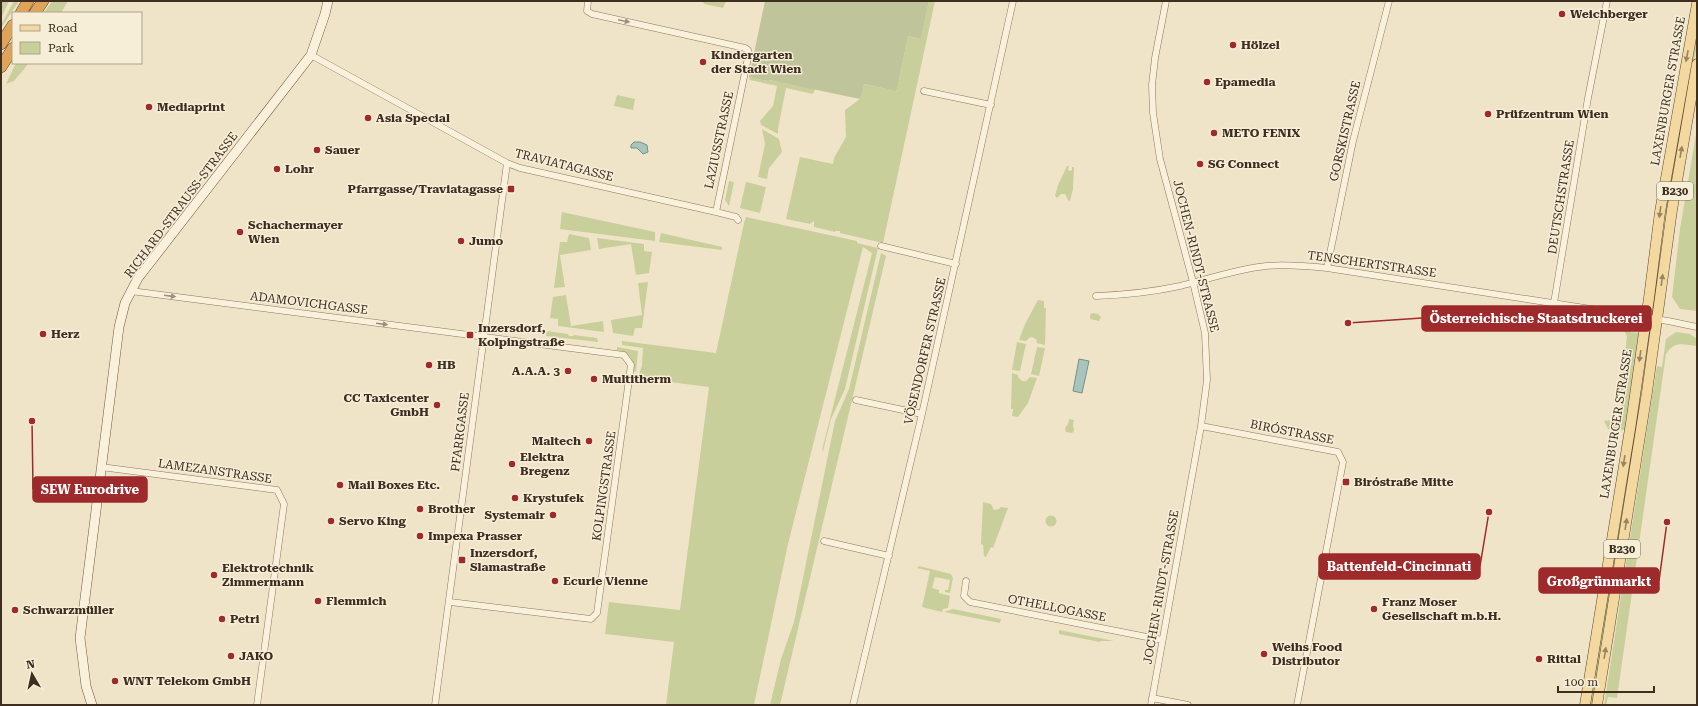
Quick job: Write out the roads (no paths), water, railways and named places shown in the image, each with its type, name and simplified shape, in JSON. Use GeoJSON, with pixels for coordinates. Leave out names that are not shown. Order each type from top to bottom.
{"type":"FeatureCollection","features":[{"type":"Feature","properties":{"kind":"highway"},"geometry":{"type":"LineString","coordinates":[[22,12],[28,1]]}},
{"type":"Feature","properties":{"kind":"highway"},"geometry":{"type":"LineString","coordinates":[[36,12],[43,1]]}},
{"type":"Feature","properties":{"kind":"highway"},"geometry":{"type":"LineString","coordinates":[[1,44],[12,27]]}},
{"type":"Feature","properties":{"kind":"highway"},"geometry":{"type":"LineString","coordinates":[[1,67],[12,50]]}},
{"type":"Feature","properties":{"kind":"main road","name":"RICHARD-STRAUSS-STRASSE"},"geometry":{"type":"LineString","coordinates":[[92,705],[86,686],[80,638],[119,327],[123,310],[131,290],[138,278],[311,55],[328,1]]}},
{"type":"Feature","properties":{"kind":"main road","name":"LAXENBURGER STRASSE"},"geometry":{"type":"LineString","coordinates":[[1585,705],[1629,431],[1661,205],[1697,4]]}},
{"type":"Feature","properties":{"kind":"main road","name":"LAXENBURGER STRASSE"},"geometry":{"type":"LineString","coordinates":[[1597,705],[1646,400],[1672,210],[1694,92],[1697,64]]}},
{"type":"Feature","properties":{"kind":"street","name":"LAZIUSSTRASSE"},"geometry":{"type":"LineString","coordinates":[[588,1],[587,11],[592,14],[745,48],[748,50],[749,53],[716,212]]}},
{"type":"Feature","properties":{"kind":"street","name":"VÖSENDORFER STRASSE"},"geometry":{"type":"LineString","coordinates":[[853,705],[922,414],[1013,1]]}},
{"type":"Feature","properties":{"kind":"street","name":"JOCHEN-RINDT-STRASSE"},"geometry":{"type":"LineString","coordinates":[[1151,705],[1201,426],[1207,380],[1207,352],[1203,323],[1194,282],[1160,159],[1154,118],[1152,85],[1154,65],[1166,1]]}},
{"type":"Feature","properties":{"kind":"street","name":"GORSKISTRASSE"},"geometry":{"type":"LineString","coordinates":[[1327,268],[1353,141],[1388,1]]}},
{"type":"Feature","properties":{"kind":"street","name":"DEUTSCHSTRASSE"},"geometry":{"type":"LineString","coordinates":[[1554,303],[1588,98],[1607,1]]}},
{"type":"Feature","properties":{"kind":"street","name":"TRAVIATAGASSE"},"geometry":{"type":"LineString","coordinates":[[311,55],[507,163],[520,168],[716,212],[736,217],[738,220]]}},
{"type":"Feature","properties":{"kind":"street"},"geometry":{"type":"LineString","coordinates":[[924,91],[991,105]]}},
{"type":"Feature","properties":{"kind":"street","name":"PFARRGASSE"},"geometry":{"type":"LineString","coordinates":[[435,705],[450,602],[483,337],[507,163]]}},
{"type":"Feature","properties":{"kind":"street"},"geometry":{"type":"LineString","coordinates":[[881,246],[956,264]]}},
{"type":"Feature","properties":{"kind":"street","name":"TENSCHERTSTRASSE"},"geometry":{"type":"LineString","coordinates":[[1096,296],[1129,294],[1194,282],[1265,266],[1295,265],[1327,268],[1646,317],[1697,327]]}},
{"type":"Feature","properties":{"kind":"street","name":"ADAMOVICHGASSE"},"geometry":{"type":"LineString","coordinates":[[131,290],[483,337]]}},
{"type":"Feature","properties":{"kind":"street","name":"KOLPINGSTRASSE"},"geometry":{"type":"LineString","coordinates":[[450,602],[591,619],[598,613],[631,365],[624,355],[483,337]]}},
{"type":"Feature","properties":{"kind":"street"},"geometry":{"type":"LineString","coordinates":[[856,400],[922,414]]}},
{"type":"Feature","properties":{"kind":"street","name":"BIRÓSTRASSE"},"geometry":{"type":"LineString","coordinates":[[1201,426],[1338,452],[1343,462],[1297,705]]}},
{"type":"Feature","properties":{"kind":"street","name":"LAMEZANSTRASSE"},"geometry":{"type":"LineString","coordinates":[[101,467],[277,490],[284,504],[257,705]]}},
{"type":"Feature","properties":{"kind":"street"},"geometry":{"type":"LineString","coordinates":[[824,541],[889,556]]}},
{"type":"Feature","properties":{"kind":"street","name":"OTHELLOGASSE"},"geometry":{"type":"LineString","coordinates":[[966,581],[964,596],[970,602],[1162,640]]}},
{"type":"Feature","properties":{"kind":"street"},"geometry":{"type":"LineString","coordinates":[[1152,698],[1188,705]]}},
{"type":"Feature","properties":{"kind":"water"},"geometry":{"type":"Polygon","coordinates":[[[634,142],[640,142],[647,145],[648,152],[643,154],[637,148],[631,148],[631,145],[634,142]]]}},
{"type":"Feature","properties":{"kind":"water"},"geometry":{"type":"Polygon","coordinates":[[[1079,359],[1089,361],[1082,393],[1073,391],[1079,359]]]}},
{"type":"Feature","properties":{"kind":"place","name":"Weichberger"},"geometry":{"type":"Point","coordinates":[1562,14]}},
{"type":"Feature","properties":{"kind":"place","name":"Hölzel"},"geometry":{"type":"Point","coordinates":[1233,45]}},
{"type":"Feature","properties":{"kind":"place","name":"Kindergarten der Stadt Wien"},"geometry":{"type":"Point","coordinates":[703,62]}},
{"type":"Feature","properties":{"kind":"place","name":"Epamedia"},"geometry":{"type":"Point","coordinates":[1207,82]}},
{"type":"Feature","properties":{"kind":"place","name":"Mediaprint"},"geometry":{"type":"Point","coordinates":[149,107]}},
{"type":"Feature","properties":{"kind":"place","name":"Prüfzentrum Wien"},"geometry":{"type":"Point","coordinates":[1488,114]}},
{"type":"Feature","properties":{"kind":"place","name":"Asia Special"},"geometry":{"type":"Point","coordinates":[368,118]}},
{"type":"Feature","properties":{"kind":"place","name":"METO FENIX"},"geometry":{"type":"Point","coordinates":[1214,133]}},
{"type":"Feature","properties":{"kind":"place","name":"Sauer"},"geometry":{"type":"Point","coordinates":[317,150]}},
{"type":"Feature","properties":{"kind":"place","name":"SG Connect"},"geometry":{"type":"Point","coordinates":[1200,164]}},
{"type":"Feature","properties":{"kind":"place","name":"Lohr"},"geometry":{"type":"Point","coordinates":[277,169]}},
{"type":"Feature","properties":{"kind":"place","name":"Pfarrgasse/Traviatagasse"},"geometry":{"type":"Point","coordinates":[511,189]}},
{"type":"Feature","properties":{"kind":"place","name":"Schachermayer Wien"},"geometry":{"type":"Point","coordinates":[240,232]}},
{"type":"Feature","properties":{"kind":"place","name":"Jumo"},"geometry":{"type":"Point","coordinates":[461,241]}},
{"type":"Feature","properties":{"kind":"place","name":"Österreichische Staatsdruckerei"},"geometry":{"type":"Point","coordinates":[1348,323]}},
{"type":"Feature","properties":{"kind":"place","name":"Herz"},"geometry":{"type":"Point","coordinates":[43,334]}},
{"type":"Feature","properties":{"kind":"place","name":"Inzersdorf, Kolpingstraße"},"geometry":{"type":"Point","coordinates":[470,335]}},
{"type":"Feature","properties":{"kind":"place","name":"HB"},"geometry":{"type":"Point","coordinates":[429,365]}},
{"type":"Feature","properties":{"kind":"place","name":"A.A.A. 3"},"geometry":{"type":"Point","coordinates":[568,371]}},
{"type":"Feature","properties":{"kind":"place","name":"Multitherm"},"geometry":{"type":"Point","coordinates":[594,379]}},
{"type":"Feature","properties":{"kind":"place","name":"CC Taxicenter GmbH"},"geometry":{"type":"Point","coordinates":[437,405]}},
{"type":"Feature","properties":{"kind":"place","name":"SEW Eurodrive"},"geometry":{"type":"Point","coordinates":[32,421]}},
{"type":"Feature","properties":{"kind":"place","name":"Maltech"},"geometry":{"type":"Point","coordinates":[589,441]}},
{"type":"Feature","properties":{"kind":"place","name":"Elektra Bregenz"},"geometry":{"type":"Point","coordinates":[512,464]}},
{"type":"Feature","properties":{"kind":"place","name":"Biróstraße Mitte"},"geometry":{"type":"Point","coordinates":[1346,482]}},
{"type":"Feature","properties":{"kind":"place","name":"Mail Boxes Etc."},"geometry":{"type":"Point","coordinates":[340,485]}},
{"type":"Feature","properties":{"kind":"place","name":"Krystufek"},"geometry":{"type":"Point","coordinates":[515,498]}},
{"type":"Feature","properties":{"kind":"place","name":"Brother"},"geometry":{"type":"Point","coordinates":[420,509]}},
{"type":"Feature","properties":{"kind":"place","name":"Battenfeld-Cincinnati"},"geometry":{"type":"Point","coordinates":[1489,512]}},
{"type":"Feature","properties":{"kind":"place","name":"Systemair"},"geometry":{"type":"Point","coordinates":[553,515]}},
{"type":"Feature","properties":{"kind":"place","name":"Servo King"},"geometry":{"type":"Point","coordinates":[331,521]}},
{"type":"Feature","properties":{"kind":"place","name":"Großgrünmarkt"},"geometry":{"type":"Point","coordinates":[1667,522]}},
{"type":"Feature","properties":{"kind":"place","name":"Impexa Prasser"},"geometry":{"type":"Point","coordinates":[420,536]}},
{"type":"Feature","properties":{"kind":"place","name":"Inzersdorf, Slamastraße"},"geometry":{"type":"Point","coordinates":[462,560]}},
{"type":"Feature","properties":{"kind":"place","name":"Elektrotechnik Zimmermann"},"geometry":{"type":"Point","coordinates":[214,575]}},
{"type":"Feature","properties":{"kind":"place","name":"Ecurie Vienne"},"geometry":{"type":"Point","coordinates":[555,581]}},
{"type":"Feature","properties":{"kind":"place","name":"Flemmich"},"geometry":{"type":"Point","coordinates":[318,601]}},
{"type":"Feature","properties":{"kind":"place","name":"Franz Moser Gesellschaft m.b.H."},"geometry":{"type":"Point","coordinates":[1374,609]}},
{"type":"Feature","properties":{"kind":"place","name":"Schwarzmüller"},"geometry":{"type":"Point","coordinates":[15,610]}},
{"type":"Feature","properties":{"kind":"place","name":"Petri"},"geometry":{"type":"Point","coordinates":[222,619]}},
{"type":"Feature","properties":{"kind":"place","name":"Weihs Food Distributor"},"geometry":{"type":"Point","coordinates":[1264,654]}},
{"type":"Feature","properties":{"kind":"place","name":"JAKO"},"geometry":{"type":"Point","coordinates":[231,656]}},
{"type":"Feature","properties":{"kind":"place","name":"Rittal"},"geometry":{"type":"Point","coordinates":[1539,659]}},
{"type":"Feature","properties":{"kind":"place","name":"WNT Telekom GmbH"},"geometry":{"type":"Point","coordinates":[115,681]}}]}
